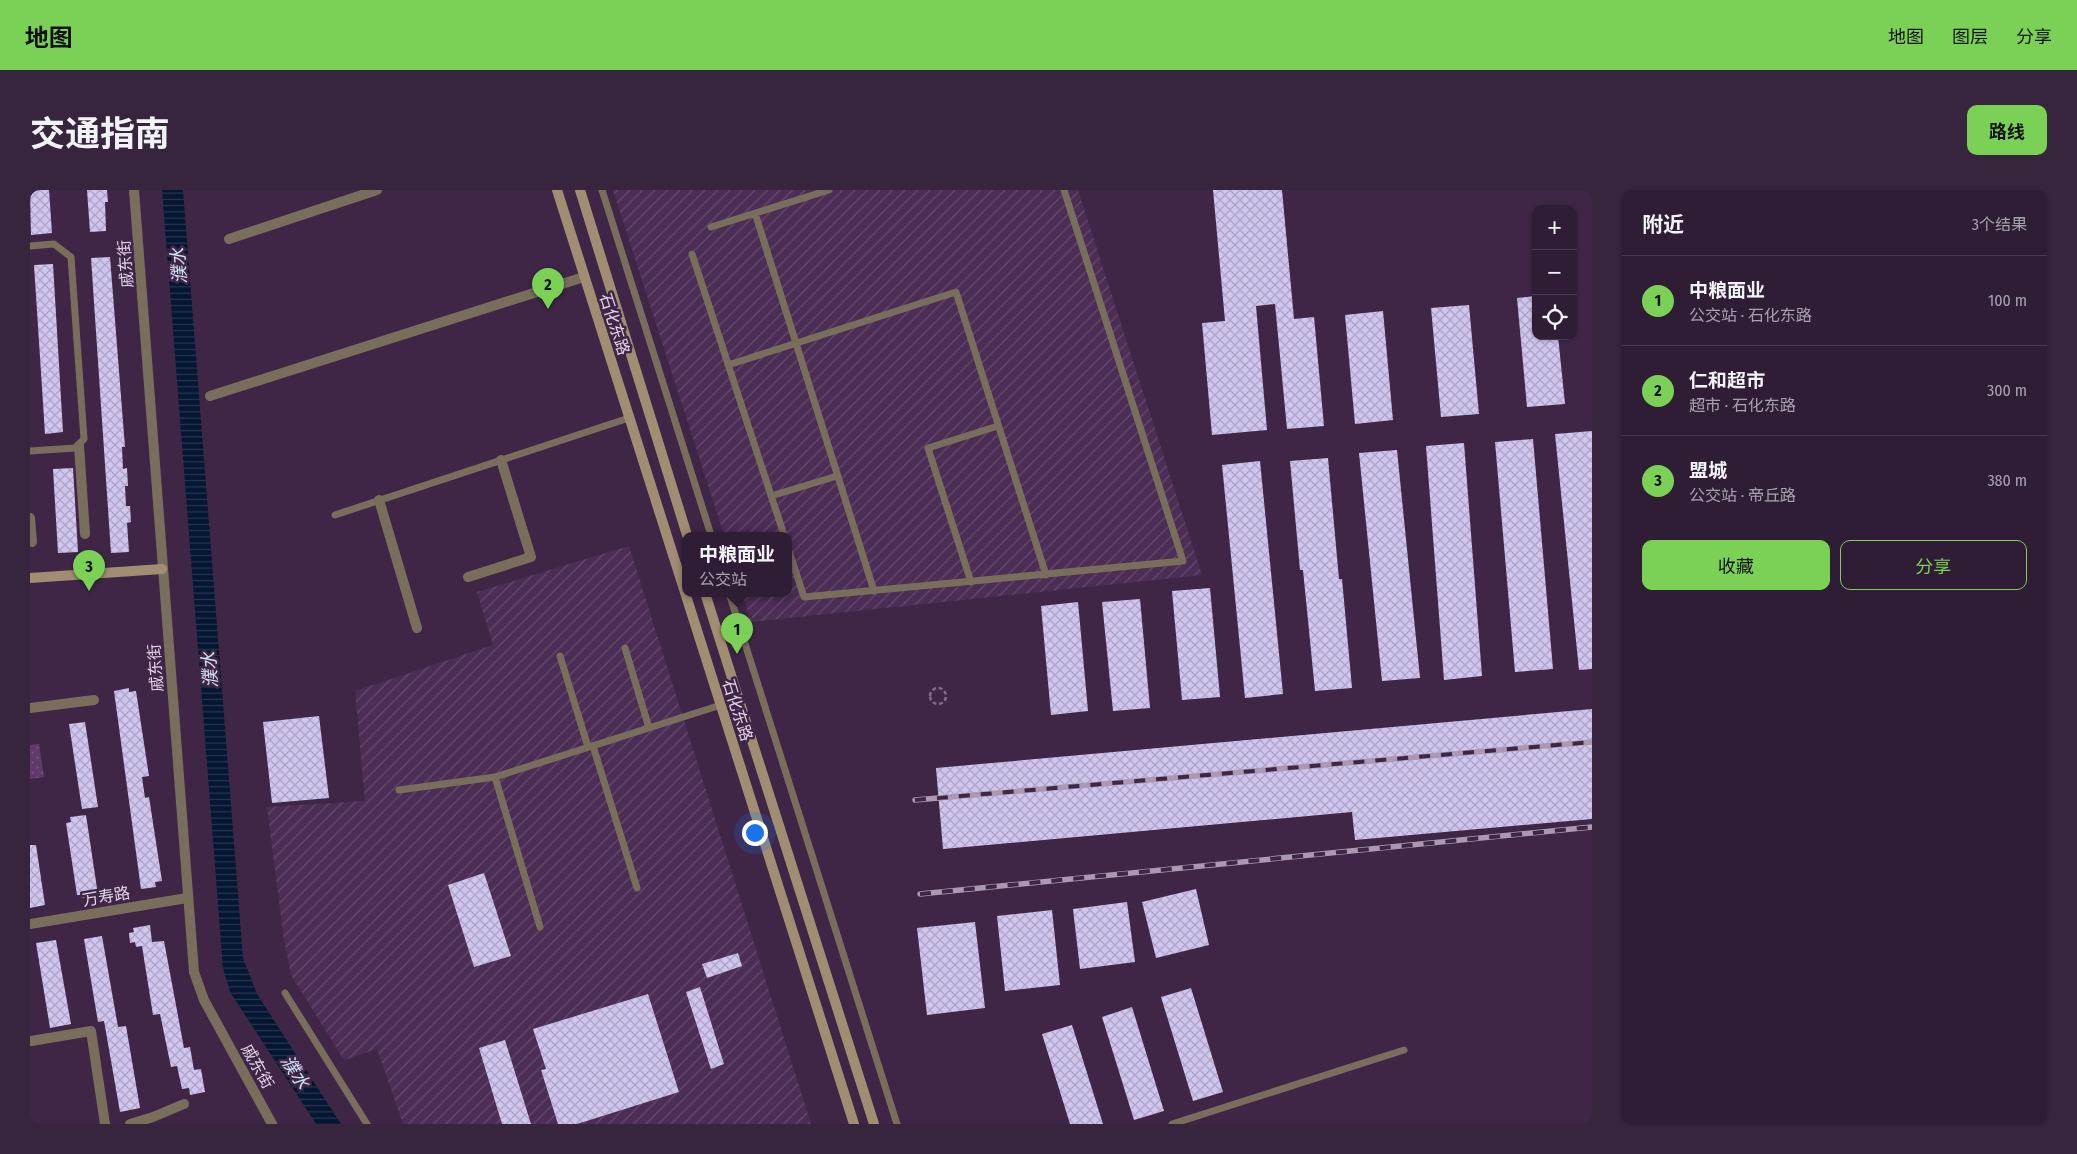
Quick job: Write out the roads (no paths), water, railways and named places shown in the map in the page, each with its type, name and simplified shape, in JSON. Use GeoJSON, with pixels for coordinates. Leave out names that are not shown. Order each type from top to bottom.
{"type":"FeatureCollection","features":[{"type":"Feature","properties":{"kind":"main road","name":"石化东路"},"geometry":{"type":"LineString","coordinates":[[557,190],[682,584]]}},
{"type":"Feature","properties":{"kind":"main road","name":"石化东路"},"geometry":{"type":"LineString","coordinates":[[580,190],[686,532]]}},
{"type":"Feature","properties":{"kind":"main road"},"geometry":{"type":"LineString","coordinates":[[30,578],[162,569]]}},
{"type":"Feature","properties":{"kind":"main road","name":"石化东路"},"geometry":{"type":"LineString","coordinates":[[686,597],[854,1124]]}},
{"type":"Feature","properties":{"kind":"main road","name":"石化东路"},"geometry":{"type":"LineString","coordinates":[[706,597],[874,1124]]}},
{"type":"Feature","properties":{"kind":"street","name":"戚东街"},"geometry":{"type":"LineString","coordinates":[[134,190],[194,972],[199,987],[272,1124]]}},
{"type":"Feature","properties":{"kind":"street"},"geometry":{"type":"LineString","coordinates":[[229,239],[377,190]]}},
{"type":"Feature","properties":{"kind":"street"},"geometry":{"type":"LineString","coordinates":[[210,396],[584,277]]}},
{"type":"Feature","properties":{"kind":"street"},"geometry":{"type":"LineString","coordinates":[[79,446],[85,534]]}},
{"type":"Feature","properties":{"kind":"street"},"geometry":{"type":"LineString","coordinates":[[468,577],[530,557],[501,460]]}},
{"type":"Feature","properties":{"kind":"street"},"geometry":{"type":"LineString","coordinates":[[379,500],[417,628]]}},
{"type":"Feature","properties":{"kind":"street"},"geometry":{"type":"LineString","coordinates":[[30,518],[32,542]]}},
{"type":"Feature","properties":{"kind":"street"},"geometry":{"type":"LineString","coordinates":[[30,708],[94,700]]}},
{"type":"Feature","properties":{"kind":"street","name":"万寿路"},"geometry":{"type":"LineString","coordinates":[[30,924],[188,898]]}},
{"type":"Feature","properties":{"kind":"street"},"geometry":{"type":"LineString","coordinates":[[30,1039],[91,1031],[106,1124]]}},
{"type":"Feature","properties":{"kind":"street"},"geometry":{"type":"LineString","coordinates":[[130,1124],[184,1104]]}},
{"type":"Feature","properties":{"kind":"lane"},"geometry":{"type":"LineString","coordinates":[[602,190],[710,532]]}},
{"type":"Feature","properties":{"kind":"lane"},"geometry":{"type":"LineString","coordinates":[[711,227],[829,190]]}},
{"type":"Feature","properties":{"kind":"lane"},"geometry":{"type":"LineString","coordinates":[[792,560],[804,597],[1183,561],[1064,190]]}},
{"type":"Feature","properties":{"kind":"lane"},"geometry":{"type":"LineString","coordinates":[[754,213],[874,591]]}},
{"type":"Feature","properties":{"kind":"lane"},"geometry":{"type":"LineString","coordinates":[[30,246],[54,244],[71,257],[84,440],[79,446],[30,451]]}},
{"type":"Feature","properties":{"kind":"lane"},"geometry":{"type":"LineString","coordinates":[[692,254],[783,532]]}},
{"type":"Feature","properties":{"kind":"lane"},"geometry":{"type":"LineString","coordinates":[[728,365],[956,292],[1046,575]]}},
{"type":"Feature","properties":{"kind":"lane"},"geometry":{"type":"LineString","coordinates":[[335,515],[629,418]]}},
{"type":"Feature","properties":{"kind":"lane"},"geometry":{"type":"LineString","coordinates":[[971,582],[928,448],[998,426]]}},
{"type":"Feature","properties":{"kind":"lane"},"geometry":{"type":"LineString","coordinates":[[772,496],[837,476]]}},
{"type":"Feature","properties":{"kind":"lane"},"geometry":{"type":"LineString","coordinates":[[730,597],[896,1124]]}},
{"type":"Feature","properties":{"kind":"lane"},"geometry":{"type":"LineString","coordinates":[[625,648],[649,728]]}},
{"type":"Feature","properties":{"kind":"lane"},"geometry":{"type":"LineString","coordinates":[[560,656],[637,888]]}},
{"type":"Feature","properties":{"kind":"lane"},"geometry":{"type":"LineString","coordinates":[[399,790],[495,777],[721,706]]}},
{"type":"Feature","properties":{"kind":"lane"},"geometry":{"type":"LineString","coordinates":[[495,777],[540,927]]}},
{"type":"Feature","properties":{"kind":"lane"},"geometry":{"type":"LineString","coordinates":[[285,993],[366,1124]]}},
{"type":"Feature","properties":{"kind":"lane"},"geometry":{"type":"LineString","coordinates":[[1172,1124],[1404,1050]]}},
{"type":"Feature","properties":{"kind":"water","name":"濮水"},"geometry":{"type":"Polygon","coordinates":[[[162,190],[183,190],[243,958],[257,994],[341,1124],[316,1124],[230,992],[223,968],[162,190]]]}},
{"type":"Feature","properties":{"kind":"railway"},"geometry":{"type":"LineString","coordinates":[[915,800],[1592,742]]}},
{"type":"Feature","properties":{"kind":"railway"},"geometry":{"type":"LineString","coordinates":[[920,894],[1592,827]]}},
{"type":"Feature","properties":{"kind":"place","name":"仁和超市"},"geometry":{"type":"Point","coordinates":[548,309]}},
{"type":"Feature","properties":{"kind":"place","name":"盟城"},"geometry":{"type":"Point","coordinates":[89,591]}},
{"type":"Feature","properties":{"kind":"place","name":"中粮面业"},"geometry":{"type":"Point","coordinates":[737,654]}}]}
